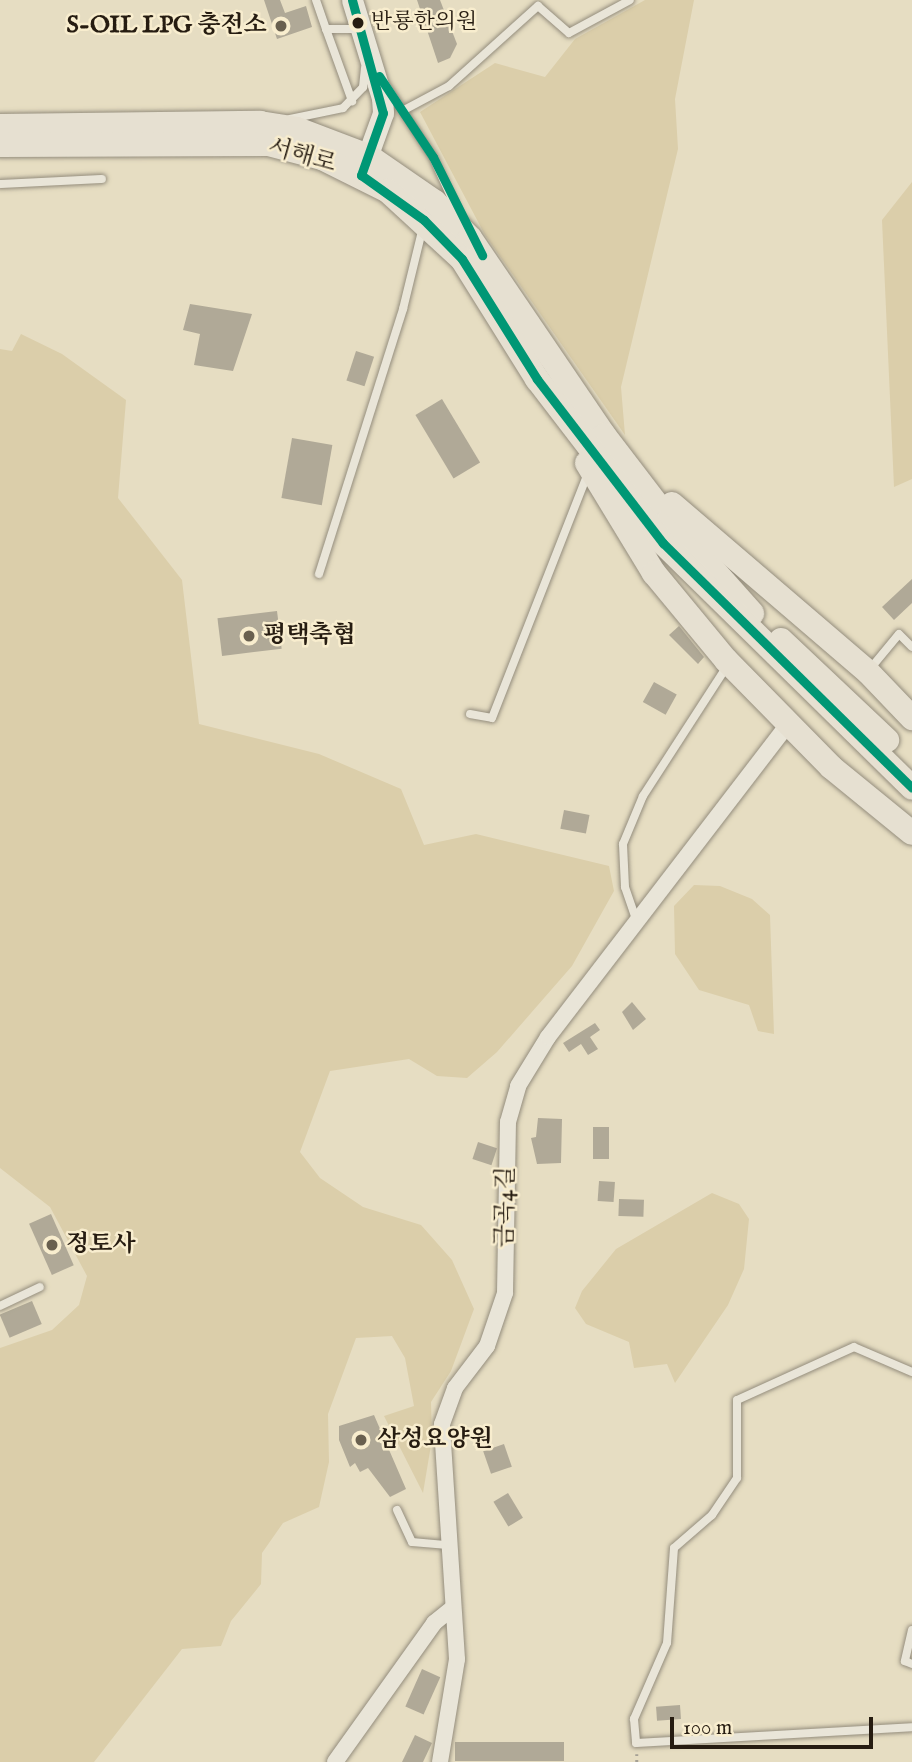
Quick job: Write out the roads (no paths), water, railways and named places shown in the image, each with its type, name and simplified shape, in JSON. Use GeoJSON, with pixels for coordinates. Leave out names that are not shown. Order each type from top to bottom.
{"type":"FeatureCollection","features":[{"type":"Feature","properties":{"kind":"main road"},"geometry":{"type":"LineString","coordinates":[[352,0],[379,76],[383,113],[364,165]]}},
{"type":"Feature","properties":{"kind":"main road","name":"서해로"},"geometry":{"type":"LineString","coordinates":[[2,141],[260,123],[296,129],[435,202],[470,238],[633,473],[762,624],[912,765]]}},
{"type":"Feature","properties":{"kind":"main road","name":"서해로"},"geometry":{"type":"LineString","coordinates":[[2,141],[268,144],[364,165],[462,259],[572,424],[663,543],[912,788]]}},
{"type":"Feature","properties":{"kind":"main road"},"geometry":{"type":"LineString","coordinates":[[572,424],[589,470],[654,573],[729,663],[787,725],[912,833]]}},
{"type":"Feature","properties":{"kind":"main road"},"geometry":{"type":"LineString","coordinates":[[633,473],[859,667],[912,718]]}},
{"type":"Feature","properties":{"kind":"street","name":"금곡4길"},"geometry":{"type":"LineString","coordinates":[[439,1762],[457,1659],[446,1545],[442,1424],[455,1388],[487,1346],[503,1305],[508,1122],[518,1086],[548,1037],[787,725]]}},
{"type":"Feature","properties":{"kind":"street"},"geometry":{"type":"LineString","coordinates":[[335,1762],[434,1623],[451,1609]]}},
{"type":"Feature","properties":{"kind":"lane"},"geometry":{"type":"LineString","coordinates":[[316,0],[352,101]]}},
{"type":"Feature","properties":{"kind":"lane"},"geometry":{"type":"LineString","coordinates":[[404,110],[449,86],[538,6],[569,33],[630,0]]}},
{"type":"Feature","properties":{"kind":"lane"},"geometry":{"type":"LineString","coordinates":[[260,123],[335,111],[352,101],[363,88],[366,37],[326,29]]}},
{"type":"Feature","properties":{"kind":"lane"},"geometry":{"type":"LineString","coordinates":[[379,76],[433,157],[470,238]]}},
{"type":"Feature","properties":{"kind":"lane"},"geometry":{"type":"LineString","coordinates":[[0,184],[102,179]]}},
{"type":"Feature","properties":{"kind":"lane"},"geometry":{"type":"LineString","coordinates":[[319,574],[403,309],[424,220]]}},
{"type":"Feature","properties":{"kind":"lane"},"geometry":{"type":"LineString","coordinates":[[470,714],[492,718],[589,470]]}},
{"type":"Feature","properties":{"kind":"lane"},"geometry":{"type":"LineString","coordinates":[[859,667],[899,634],[912,647]]}},
{"type":"Feature","properties":{"kind":"lane"},"geometry":{"type":"LineString","coordinates":[[637,922],[625,887],[623,844],[643,796],[729,663]]}},
{"type":"Feature","properties":{"kind":"lane"},"geometry":{"type":"LineString","coordinates":[[0,1306],[40,1287]]}},
{"type":"Feature","properties":{"kind":"lane"},"geometry":{"type":"LineString","coordinates":[[912,1372],[854,1347],[737,1401],[737,1478],[712,1516],[674,1548],[667,1643],[634,1719],[636,1743],[912,1727]]}},
{"type":"Feature","properties":{"kind":"lane"},"geometry":{"type":"LineString","coordinates":[[397,1510],[412,1542],[446,1545]]}},
{"type":"Feature","properties":{"kind":"lane"},"geometry":{"type":"LineString","coordinates":[[912,1630],[905,1661],[912,1664]]}},
{"type":"Feature","properties":{"kind":"place","name":"반룡한의원"},"geometry":{"type":"Point","coordinates":[358,23]}},
{"type":"Feature","properties":{"kind":"place","name":"S-OIL LPG 충전소"},"geometry":{"type":"Point","coordinates":[281,26]}},
{"type":"Feature","properties":{"kind":"place","name":"평택축협"},"geometry":{"type":"Point","coordinates":[249,636]}},
{"type":"Feature","properties":{"kind":"place","name":"정토사"},"geometry":{"type":"Point","coordinates":[52,1245]}},
{"type":"Feature","properties":{"kind":"place","name":"삼성요양원"},"geometry":{"type":"Point","coordinates":[361,1440]}}]}
